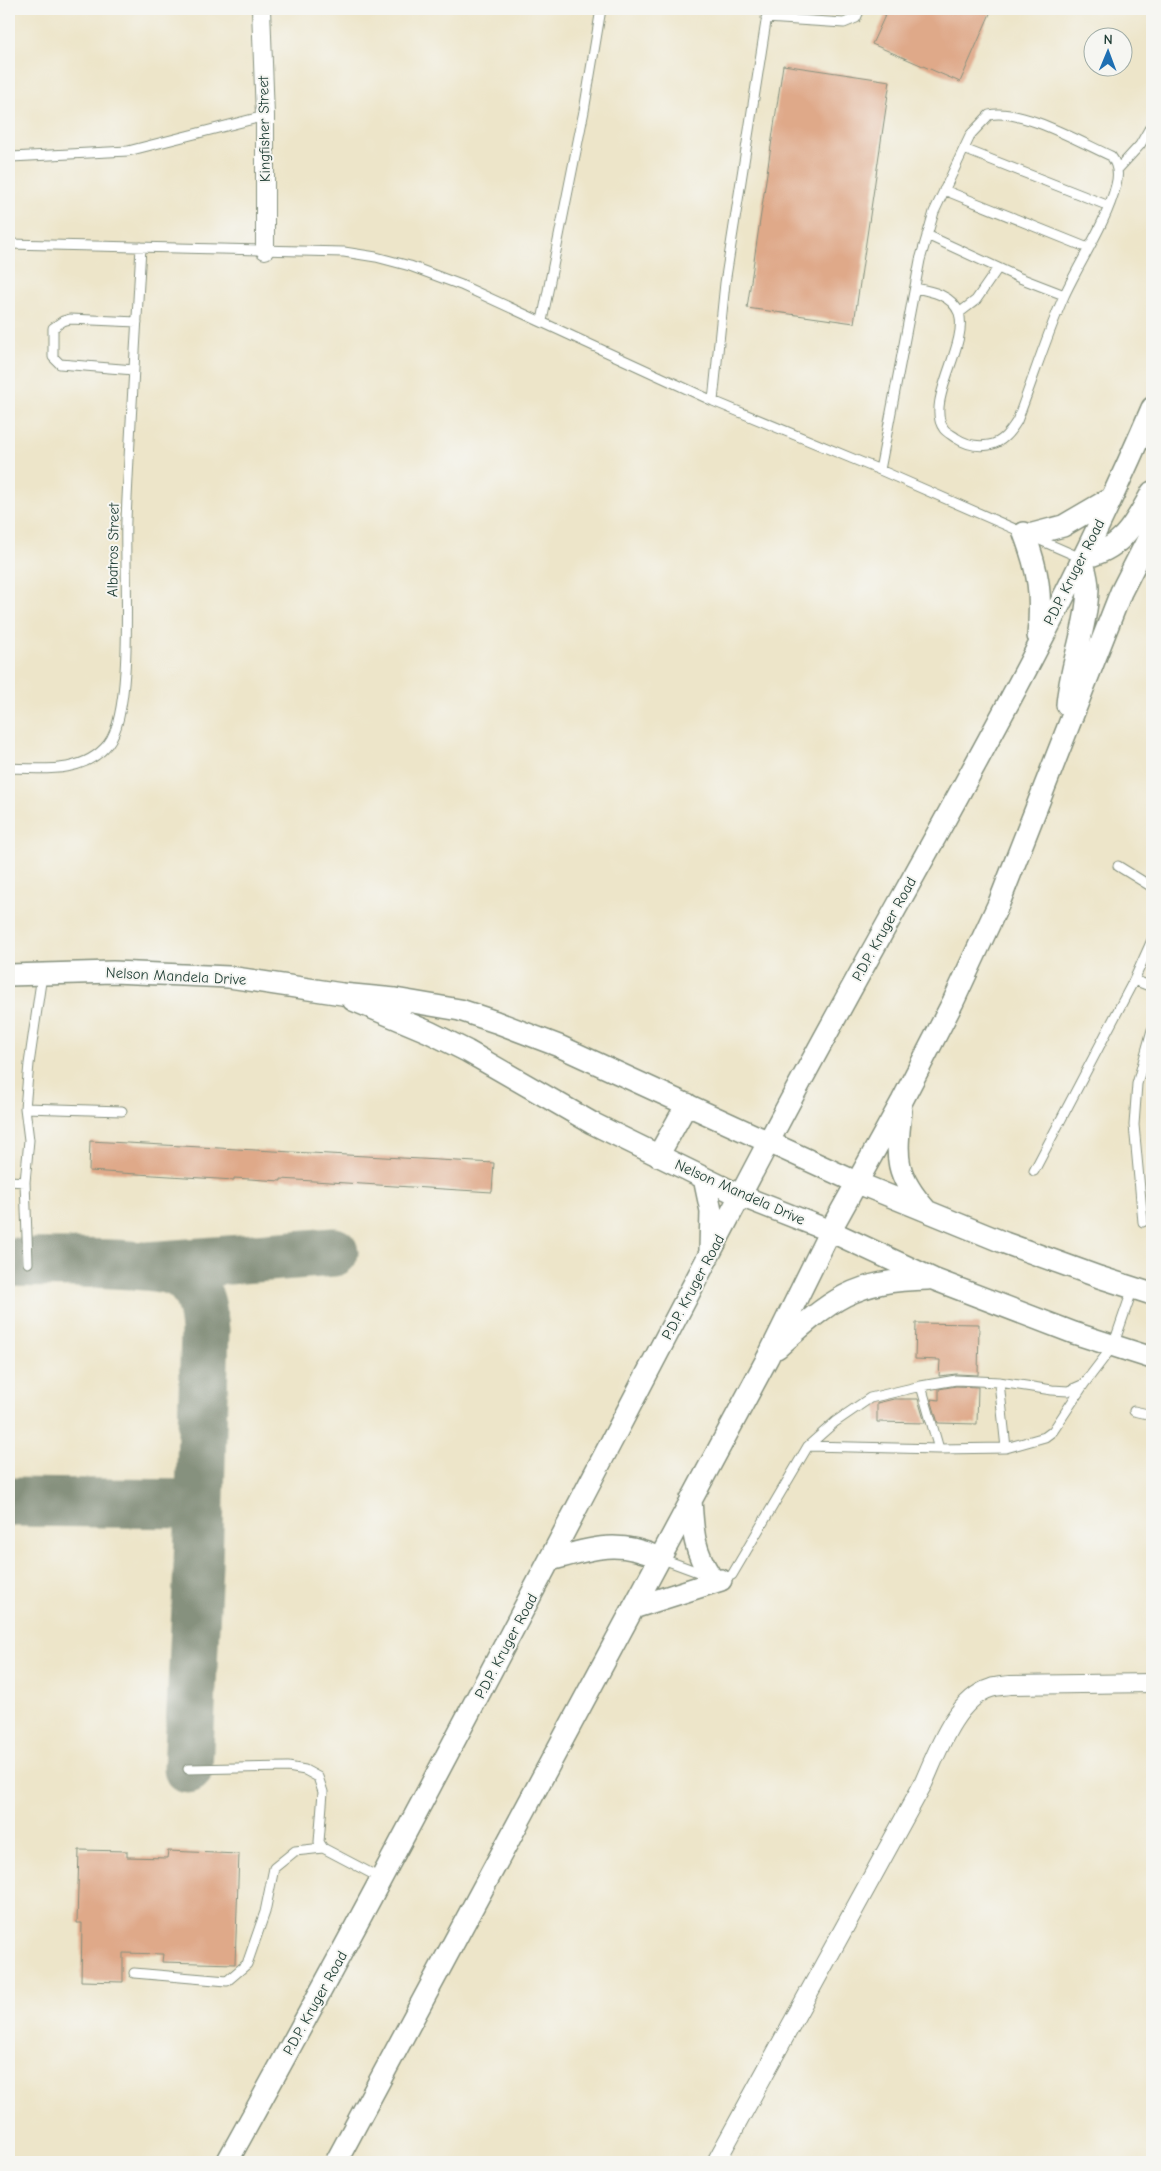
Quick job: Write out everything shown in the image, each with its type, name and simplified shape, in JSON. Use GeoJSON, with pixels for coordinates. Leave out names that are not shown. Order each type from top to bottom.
{"type":"FeatureCollection","features":[{"type":"Feature","properties":{"kind":"street","name":"Kingfisher Street"},"geometry":{"type":"LineString","coordinates":[[261,9],[265,116],[265,250]]}},
{"type":"Feature","properties":{"kind":"street","name":"P.D.P. Kruger Road"},"geometry":{"type":"LineString","coordinates":[[227,2162],[382,1879],[551,1560],[768,1143],[1037,646],[1111,498],[1152,408]]}},
{"type":"Feature","properties":{"kind":"street"},"geometry":{"type":"LineString","coordinates":[[1069,724],[1068,694],[1082,634],[1088,587],[1082,558],[1096,555],[1117,544],[1152,492]]}},
{"type":"Feature","properties":{"kind":"street"},"geometry":{"type":"LineString","coordinates":[[1037,646],[1041,600],[1039,579],[1027,534],[1063,526],[1111,498]]}},
{"type":"Feature","properties":{"kind":"street"},"geometry":{"type":"LineString","coordinates":[[336,2162],[768,1357],[830,1231],[858,1183],[953,1002],[999,903],[1121,592],[1152,531]]}},
{"type":"Feature","properties":{"kind":"street","name":"Nelson Mandela Drive"},"geometry":{"type":"LineString","coordinates":[[9,975],[122,972],[229,977],[342,994],[395,998],[460,1010],[559,1046],[858,1183],[1005,1243],[1142,1291]]}},
{"type":"Feature","properties":{"kind":"street","name":"Nelson Mandela Drive"},"geometry":{"type":"LineString","coordinates":[[342,994],[467,1051],[592,1122],[741,1196],[830,1231],[933,1279],[1074,1334],[1152,1358]]}},
{"type":"Feature","properties":{"kind":"street"},"geometry":{"type":"LineString","coordinates":[[902,1101],[898,1140],[900,1170],[913,1195],[927,1211]]}},
{"type":"Feature","properties":{"kind":"street"},"geometry":{"type":"LineString","coordinates":[[658,1156],[687,1104]]}},
{"type":"Feature","properties":{"kind":"street"},"geometry":{"type":"LineString","coordinates":[[704,1178],[711,1212],[710,1255]]}},
{"type":"Feature","properties":{"kind":"street"},"geometry":{"type":"LineString","coordinates":[[768,1357],[822,1308],[846,1295],[866,1286],[890,1281],[933,1279]]}},
{"type":"Feature","properties":{"kind":"street"},"geometry":{"type":"LineString","coordinates":[[633,1608],[716,1578],[700,1560],[696,1548],[691,1498]]}},
{"type":"Feature","properties":{"kind":"street"},"geometry":{"type":"LineString","coordinates":[[551,1560],[585,1550],[618,1546],[645,1552],[659,1558]]}},
{"type":"Feature","properties":{"kind":"street"},"geometry":{"type":"LineString","coordinates":[[716,2162],[923,1784],[942,1742],[957,1715],[972,1698],[990,1688],[1010,1684],[1152,1683]]}},
{"type":"Feature","properties":{"kind":"lane"},"geometry":{"type":"LineString","coordinates":[[542,321],[584,111],[601,9]]}},
{"type":"Feature","properties":{"kind":"lane"},"geometry":{"type":"LineString","coordinates":[[713,401],[725,283],[767,13],[844,23],[856,18],[860,9]]}},
{"type":"Feature","properties":{"kind":"lane"},"geometry":{"type":"LineString","coordinates":[[880,470],[914,288],[927,235],[934,212],[971,134],[982,120],[989,115],[1009,114],[1046,126],[1111,156],[1116,161],[1118,169],[1116,183],[1109,206],[1064,295],[1017,421],[1008,435],[995,444],[986,446],[970,445],[944,430],[938,413],[944,384],[961,326],[959,313],[953,303],[942,295],[914,288]]}},
{"type":"Feature","properties":{"kind":"lane"},"geometry":{"type":"LineString","coordinates":[[11,157],[128,151],[265,116]]}},
{"type":"Feature","properties":{"kind":"lane"},"geometry":{"type":"LineString","coordinates":[[1118,169],[1140,145],[1152,124]]}},
{"type":"Feature","properties":{"kind":"lane"},"geometry":{"type":"LineString","coordinates":[[964,149],[1109,206]]}},
{"type":"Feature","properties":{"kind":"lane"},"geometry":{"type":"LineString","coordinates":[[944,190],[1088,248]]}},
{"type":"Feature","properties":{"kind":"lane"},"geometry":{"type":"LineString","coordinates":[[927,235],[998,268],[1064,295]]}},
{"type":"Feature","properties":{"kind":"lane"},"geometry":{"type":"LineString","coordinates":[[9,244],[344,252],[376,257],[410,266],[461,285],[542,321],[713,401],[880,470],[1082,558]]}},
{"type":"Feature","properties":{"kind":"lane","name":"Albatros Street"},"geometry":{"type":"LineString","coordinates":[[9,768],[66,768],[84,763],[108,745],[116,732],[121,711],[125,671],[126,522],[140,248]]}},
{"type":"Feature","properties":{"kind":"lane"},"geometry":{"type":"LineString","coordinates":[[959,313],[976,300],[998,268]]}},
{"type":"Feature","properties":{"kind":"lane"},"geometry":{"type":"LineString","coordinates":[[134,370],[60,364],[52,357],[53,328],[63,321],[70,320],[136,322]]}},
{"type":"Feature","properties":{"kind":"lane"},"geometry":{"type":"LineString","coordinates":[[1118,866],[1152,887]]}},
{"type":"Feature","properties":{"kind":"lane"},"geometry":{"type":"LineString","coordinates":[[1034,1171],[1134,980],[1152,940]]}},
{"type":"Feature","properties":{"kind":"lane"},"geometry":{"type":"LineString","coordinates":[[28,1263],[25,1182],[29,1140],[25,1108],[29,1064],[42,974]]}},
{"type":"Feature","properties":{"kind":"lane"},"geometry":{"type":"LineString","coordinates":[[1134,980],[1152,987]]}},
{"type":"Feature","properties":{"kind":"lane"},"geometry":{"type":"LineString","coordinates":[[1142,1222],[1134,1125],[1137,1084],[1152,1030]]}},
{"type":"Feature","properties":{"kind":"lane"},"geometry":{"type":"LineString","coordinates":[[25,1108],[122,1111]]}},
{"type":"Feature","properties":{"kind":"lane"},"geometry":{"type":"LineString","coordinates":[[9,1181],[25,1182]]}},
{"type":"Feature","properties":{"kind":"lane"},"geometry":{"type":"LineString","coordinates":[[808,1446],[939,1449],[1006,1448],[1045,1437],[1053,1431],[1084,1384],[1113,1346],[1142,1291]]}},
{"type":"Feature","properties":{"kind":"lane"},"geometry":{"type":"LineString","coordinates":[[659,1558],[716,1578],[732,1575],[808,1446],[835,1422],[870,1398],[956,1380],[1000,1382],[1068,1391],[1084,1384]]}},
{"type":"Feature","properties":{"kind":"lane"},"geometry":{"type":"LineString","coordinates":[[1000,1382],[1006,1448]]}},
{"type":"Feature","properties":{"kind":"lane"},"geometry":{"type":"LineString","coordinates":[[921,1386],[939,1449]]}},
{"type":"Feature","properties":{"kind":"lane"},"geometry":{"type":"LineString","coordinates":[[1134,1411],[1152,1415]]}},
{"type":"Feature","properties":{"kind":"lane"},"geometry":{"type":"LineString","coordinates":[[188,1769],[288,1767],[306,1770],[318,1778],[323,1792],[319,1842],[323,1848],[382,1879]]}},
{"type":"Feature","properties":{"kind":"lane"},"geometry":{"type":"LineString","coordinates":[[134,1973],[227,1981],[247,1964],[265,1912],[274,1868],[295,1851],[323,1848]]}},
{"type":"Feature","properties":{"kind":"building"},"geometry":{"type":"Polygon","coordinates":[[[888,9],[992,9],[960,82],[872,44],[888,9]]]}},
{"type":"Feature","properties":{"kind":"building"},"geometry":{"type":"Polygon","coordinates":[[[783,65],[890,81],[854,323],[747,308],[783,65]]]}},
{"type":"Feature","properties":{"kind":"building"},"geometry":{"type":"Polygon","coordinates":[[[90,1141],[494,1163],[492,1192],[281,1179],[281,1181],[234,1178],[234,1180],[89,1171],[90,1141]]]}},
{"type":"Feature","properties":{"kind":"building"},"geometry":{"type":"Polygon","coordinates":[[[916,1323],[979,1324],[978,1375],[956,1374],[939,1376],[940,1360],[915,1359],[916,1323]]]}},
{"type":"Feature","properties":{"kind":"building"},"geometry":{"type":"Polygon","coordinates":[[[956,1386],[978,1387],[977,1424],[938,1423],[931,1399],[939,1400],[939,1389],[956,1386]]]}},
{"type":"Feature","properties":{"kind":"building"},"geometry":{"type":"Polygon","coordinates":[[[894,1399],[918,1399],[925,1423],[877,1422],[877,1403],[894,1399]]]}},
{"type":"Feature","properties":{"kind":"building"},"geometry":{"type":"Polygon","coordinates":[[[79,1850],[127,1851],[127,1857],[167,1858],[168,1851],[239,1854],[235,1964],[162,1962],[163,1954],[123,1953],[123,1982],[81,1981],[82,1923],[77,1923],[79,1850]]]}},
{"type":"Feature","properties":{"kind":"taxiway"},"geometry":{"type":"LineString","coordinates":[[148,1266],[334,1252]]}},
{"type":"Feature","properties":{"kind":"taxiway"},"geometry":{"type":"LineString","coordinates":[[9,1262],[100,1263],[151,1267],[183,1276],[194,1287],[200,1300],[205,1330],[198,1565],[188,1769]]}},
{"type":"Feature","properties":{"kind":"taxiway"},"geometry":{"type":"LineString","coordinates":[[9,1502],[200,1504]]}}]}
